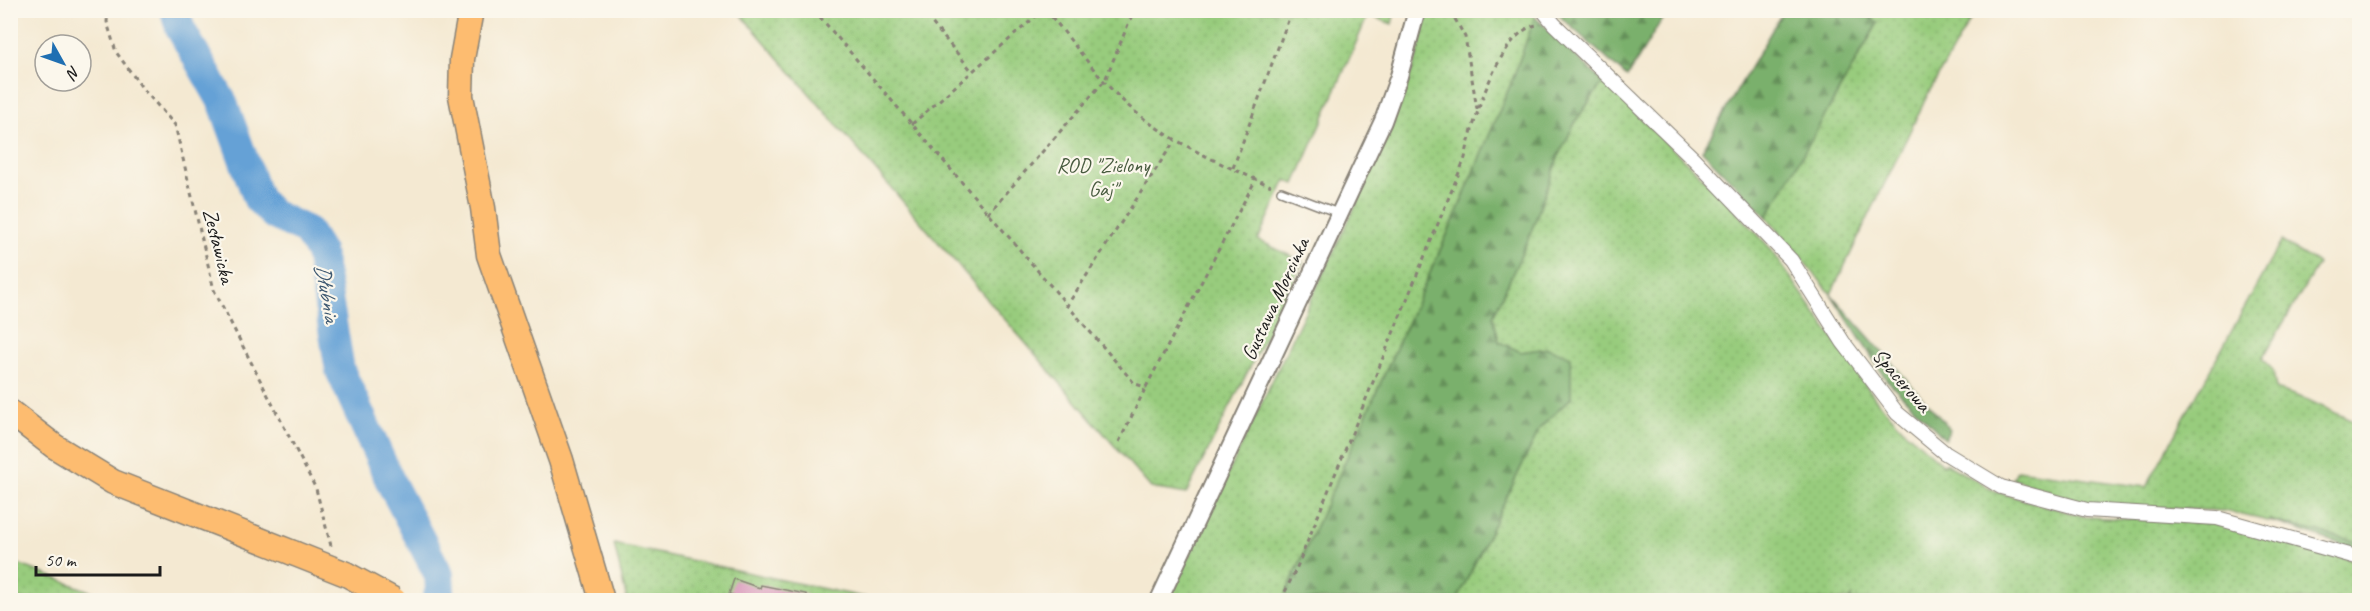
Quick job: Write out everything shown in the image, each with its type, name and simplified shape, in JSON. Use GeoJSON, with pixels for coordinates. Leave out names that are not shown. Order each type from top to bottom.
{"type":"FeatureCollection","features":[{"type":"Feature","properties":{"kind":"highway"},"geometry":{"type":"LineString","coordinates":[[471,10],[462,59],[461,96],[483,208],[489,255],[561,459],[602,600]]}},
{"type":"Feature","properties":{"kind":"highway"},"geometry":{"type":"LineString","coordinates":[[10,412],[54,446],[113,482],[346,574],[394,600]]}},
{"type":"Feature","properties":{"kind":"street","name":"Gustawa Morcinka"},"geometry":{"type":"LineString","coordinates":[[1159,600],[1383,122],[1399,76],[1417,10]]}},
{"type":"Feature","properties":{"kind":"street","name":"Spacerowa"},"geometry":{"type":"LineString","coordinates":[[1544,10],[1554,24],[1695,159],[1791,260],[1843,342],[1897,413],[1945,453],[2001,487],[2087,510],[2217,518],[2360,558]]}},
{"type":"Feature","properties":{"kind":"lane"},"geometry":{"type":"LineString","coordinates":[[1281,191],[1340,214]]}},
{"type":"Feature","properties":{"kind":"path","name":"Zesławicka"},"geometry":{"type":"LineString","coordinates":[[108,10],[106,22],[116,52],[143,89],[175,125],[213,290],[316,489]]}},
{"type":"Feature","properties":{"kind":"path"},"geometry":{"type":"LineString","coordinates":[[814,10],[1066,307],[1135,384],[1146,387]]}},
{"type":"Feature","properties":{"kind":"path"},"geometry":{"type":"LineString","coordinates":[[921,10],[972,71]]}},
{"type":"Feature","properties":{"kind":"path"},"geometry":{"type":"LineString","coordinates":[[912,124],[1045,10],[1120,98],[1148,121],[1175,140],[1281,191]]}},
{"type":"Feature","properties":{"kind":"path"},"geometry":{"type":"LineString","coordinates":[[988,214],[1105,80],[1134,10]]}},
{"type":"Feature","properties":{"kind":"path"},"geometry":{"type":"LineString","coordinates":[[1233,168],[1292,10]]}},
{"type":"Feature","properties":{"kind":"path"},"geometry":{"type":"LineString","coordinates":[[1456,10],[1455,18],[1466,37],[1478,116]]}},
{"type":"Feature","properties":{"kind":"path"},"geometry":{"type":"LineString","coordinates":[[1281,600],[1297,567],[1461,169],[1478,116],[1504,51],[1521,32],[1534,25],[1554,24]]}},
{"type":"Feature","properties":{"kind":"path"},"geometry":{"type":"LineString","coordinates":[[1066,307],[1175,140]]}},
{"type":"Feature","properties":{"kind":"path"},"geometry":{"type":"LineString","coordinates":[[1119,442],[1256,179]]}},
{"type":"Feature","properties":{"kind":"green space","name":"ROD \"Zielony Gaj\""},"geometry":{"type":"Polygon","coordinates":[[[738,11],[1395,11],[1392,24],[1368,15],[1295,184],[1286,180],[1258,240],[1303,262],[1186,494],[1151,488],[738,11]]]}},
{"type":"Feature","properties":{"kind":"green space"},"geometry":{"type":"Polygon","coordinates":[[[1428,11],[1529,11],[1535,17],[1512,81],[1455,217],[1283,600],[1168,600],[1381,152],[1417,57],[1428,11]]]}},
{"type":"Feature","properties":{"kind":"green space"},"geometry":{"type":"Polygon","coordinates":[[[1554,11],[1667,11],[1627,77],[1554,11]]]}},
{"type":"Feature","properties":{"kind":"green space"},"geometry":{"type":"Polygon","coordinates":[[[1783,11],[1861,11],[1878,22],[1767,217],[1702,151],[1783,11]]]}},
{"type":"Feature","properties":{"kind":"green space"},"geometry":{"type":"Polygon","coordinates":[[[1861,11],[1975,11],[1928,94],[1831,294],[1767,217],[1878,23],[1861,11]]]}},
{"type":"Feature","properties":{"kind":"green space"},"geometry":{"type":"Polygon","coordinates":[[[1535,17],[1603,82],[1577,119],[1559,155],[1528,240],[1493,316],[1499,342],[1521,352],[1548,348],[1571,357],[1571,398],[1540,428],[1457,600],[1283,600],[1455,217],[1512,81],[1535,17]]]}},
{"type":"Feature","properties":{"kind":"green space"},"geometry":{"type":"Polygon","coordinates":[[[1603,82],[1730,204],[1770,248],[1877,401],[1904,430],[1944,465],[1945,463],[1996,492],[2086,517],[2218,523],[2360,562],[2359,600],[1850,600],[1853,595],[1849,600],[1457,600],[1540,428],[1571,398],[1548,348],[1521,352],[1499,342],[1493,316],[1528,240],[1559,155],[1577,119],[1603,82]]]}},
{"type":"Feature","properties":{"kind":"green space"},"geometry":{"type":"Polygon","coordinates":[[[2281,241],[2318,264],[2262,359],[2273,370],[2276,389],[2308,400],[2359,424],[2359,542],[2225,511],[2087,504],[2013,479],[2017,470],[2146,487],[2281,241]]]}},
{"type":"Feature","properties":{"kind":"green space"},"geometry":{"type":"Polygon","coordinates":[[[1831,294],[1950,429],[1945,439],[1886,379],[1831,294]]]}},
{"type":"Feature","properties":{"kind":"green space"},"geometry":{"type":"Polygon","coordinates":[[[2269,520],[2359,542],[2359,550],[2358,550],[2269,520]]]}},
{"type":"Feature","properties":{"kind":"green space"},"geometry":{"type":"Polygon","coordinates":[[[614,544],[877,600],[627,600],[614,544]]]}},
{"type":"Feature","properties":{"kind":"green space"},"geometry":{"type":"Polygon","coordinates":[[[10,561],[113,600],[11,600],[10,561]]]}},
{"type":"Feature","properties":{"kind":"building"},"geometry":{"type":"Polygon","coordinates":[[[734,579],[760,588],[761,585],[806,594],[806,600],[748,600],[729,594],[734,579]]]}},
{"type":"Feature","properties":{"kind":"waterway","name":"Dłubnia"},"geometry":{"type":"LineString","coordinates":[[175,10],[180,28],[223,103],[258,199],[274,215],[307,231],[320,252],[340,370],[391,483],[439,575],[440,589],[437,600]]}}]}
